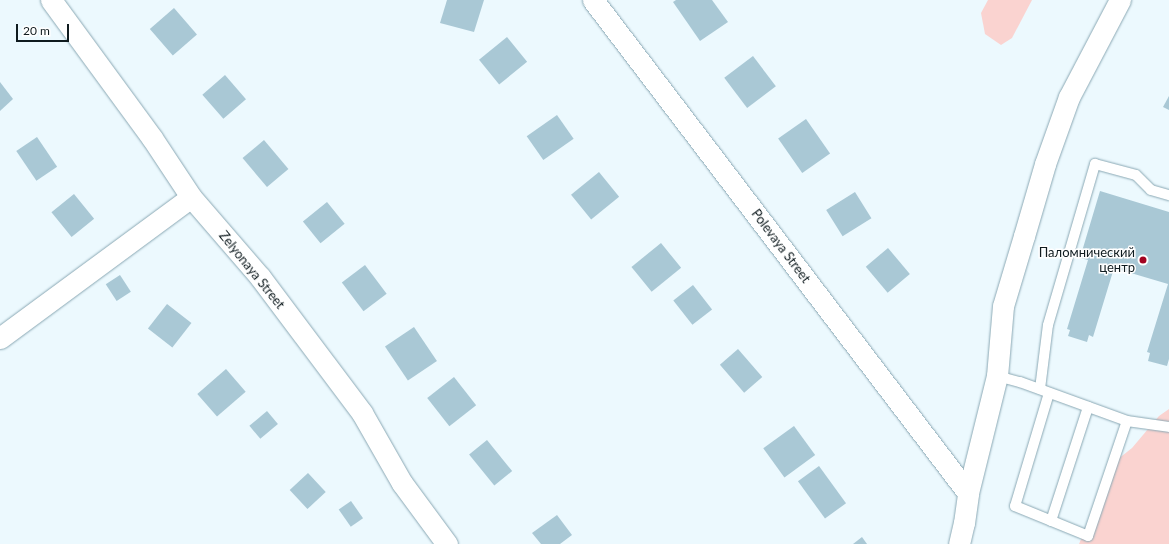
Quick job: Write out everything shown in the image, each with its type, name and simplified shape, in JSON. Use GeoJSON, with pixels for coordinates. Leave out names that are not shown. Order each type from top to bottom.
{"type":"FeatureCollection","features":[{"type":"Feature","properties":{"kind":"street","name":"Zelyonaya Street"},"geometry":{"type":"LineString","coordinates":[[51,0],[152,138],[191,197],[260,277],[362,413],[402,483],[447,544]]}},
{"type":"Feature","properties":{"kind":"street","name":"Polevaya Street"},"geometry":{"type":"LineString","coordinates":[[593,0],[968,493]]}},
{"type":"Feature","properties":{"kind":"street"},"geometry":{"type":"LineString","coordinates":[[959,544],[964,523],[968,493],[997,376],[1003,306],[1045,164],[1069,97],[1120,0]]}},
{"type":"Feature","properties":{"kind":"street"},"geometry":{"type":"LineString","coordinates":[[0,338],[191,197]]}},
{"type":"Feature","properties":{"kind":"lane"},"geometry":{"type":"LineString","coordinates":[[1127,421],[1088,536],[1015,506],[1044,391],[1048,326],[1094,164],[1136,175],[1151,190],[1169,195]]}},
{"type":"Feature","properties":{"kind":"lane"},"geometry":{"type":"LineString","coordinates":[[997,376],[1127,421],[1169,427]]}},
{"type":"Feature","properties":{"kind":"lane"},"geometry":{"type":"LineString","coordinates":[[1051,521],[1088,407]]}},
{"type":"Feature","properties":{"kind":"shaded area"},"geometry":{"type":"Polygon","coordinates":[[[988,0],[1032,0],[1012,38],[1001,45],[985,34],[981,13],[988,0]]]}},
{"type":"Feature","properties":{"kind":"shaded area"},"geometry":{"type":"Polygon","coordinates":[[[1169,409],[1169,544],[1079,544],[1113,463],[1132,448],[1159,416],[1169,409]]]}},
{"type":"Feature","properties":{"kind":"building"},"geometry":{"type":"Polygon","coordinates":[[[447,0],[484,0],[474,32],[440,23],[447,0]]]}},
{"type":"Feature","properties":{"kind":"building"},"geometry":{"type":"Polygon","coordinates":[[[676,0],[712,0],[728,22],[700,41],[673,2],[676,0]]]}},
{"type":"Feature","properties":{"kind":"building"},"geometry":{"type":"Polygon","coordinates":[[[174,8],[197,34],[173,55],[150,29],[174,8]]]}},
{"type":"Feature","properties":{"kind":"building"},"geometry":{"type":"Polygon","coordinates":[[[507,37],[527,62],[499,85],[479,60],[507,37]]]}},
{"type":"Feature","properties":{"kind":"building"},"geometry":{"type":"Polygon","coordinates":[[[753,56],[776,86],[747,108],[724,78],[753,56]]]}},
{"type":"Feature","properties":{"kind":"building"},"geometry":{"type":"Polygon","coordinates":[[[225,75],[246,99],[223,119],[202,95],[225,75]]]}},
{"type":"Feature","properties":{"kind":"building"},"geometry":{"type":"Polygon","coordinates":[[[0,82],[13,99],[0,111],[0,82]]]}},
{"type":"Feature","properties":{"kind":"building"},"geometry":{"type":"Polygon","coordinates":[[[1169,96],[1169,110],[1163,107],[1169,96]]]}},
{"type":"Feature","properties":{"kind":"building"},"geometry":{"type":"Polygon","coordinates":[[[557,115],[574,139],[543,160],[527,136],[557,115]]]}},
{"type":"Feature","properties":{"kind":"building"},"geometry":{"type":"Polygon","coordinates":[[[806,119],[830,153],[802,173],[778,139],[806,119]]]}},
{"type":"Feature","properties":{"kind":"building"},"geometry":{"type":"Polygon","coordinates":[[[37,137],[57,167],[36,181],[16,151],[37,137]]]}},
{"type":"Feature","properties":{"kind":"building"},"geometry":{"type":"Polygon","coordinates":[[[264,140],[288,169],[267,187],[243,158],[264,140]]]}},
{"type":"Feature","properties":{"kind":"building"},"geometry":{"type":"Polygon","coordinates":[[[599,172],[619,197],[591,220],[571,195],[599,172]]]}},
{"type":"Feature","properties":{"kind":"building"},"geometry":{"type":"Polygon","coordinates":[[[1100,191],[1169,212],[1169,359],[1167,366],[1148,361],[1150,353],[1147,352],[1168,284],[1114,268],[1093,337],[1089,335],[1087,342],[1068,336],[1070,330],[1067,329],[1088,260],[1080,258],[1100,191]]]}},
{"type":"Feature","properties":{"kind":"building"},"geometry":{"type":"Polygon","coordinates":[[[855,192],[871,218],[843,236],[826,210],[855,192]]]}},
{"type":"Feature","properties":{"kind":"building"},"geometry":{"type":"Polygon","coordinates":[[[74,194],[94,219],[72,237],[51,212],[74,194]]]}},
{"type":"Feature","properties":{"kind":"building"},"geometry":{"type":"Polygon","coordinates":[[[327,202],[345,224],[321,243],[303,222],[327,202]]]}},
{"type":"Feature","properties":{"kind":"building"},"geometry":{"type":"Polygon","coordinates":[[[661,243],[681,268],[652,292],[631,267],[661,243]]]}},
{"type":"Feature","properties":{"kind":"building"},"geometry":{"type":"Polygon","coordinates":[[[888,248],[910,274],[888,293],[866,267],[888,248]]]}},
{"type":"Feature","properties":{"kind":"building"},"geometry":{"type":"Polygon","coordinates":[[[365,265],[387,294],[364,311],[342,282],[365,265]]]}},
{"type":"Feature","properties":{"kind":"building"},"geometry":{"type":"Polygon","coordinates":[[[120,275],[131,292],[117,301],[106,284],[120,275]]]}},
{"type":"Feature","properties":{"kind":"building"},"geometry":{"type":"Polygon","coordinates":[[[693,285],[712,309],[692,325],[673,300],[693,285]]]}},
{"type":"Feature","properties":{"kind":"building"},"geometry":{"type":"Polygon","coordinates":[[[167,304],[191,323],[172,348],[148,328],[167,304]]]}},
{"type":"Feature","properties":{"kind":"building"},"geometry":{"type":"Polygon","coordinates":[[[414,327],[437,361],[408,381],[385,347],[414,327]]]}},
{"type":"Feature","properties":{"kind":"building"},"geometry":{"type":"Polygon","coordinates":[[[738,349],[762,377],[744,393],[720,365],[738,349]]]}},
{"type":"Feature","properties":{"kind":"building"},"geometry":{"type":"Polygon","coordinates":[[[226,369],[246,392],[217,417],[197,394],[226,369]]]}},
{"type":"Feature","properties":{"kind":"building"},"geometry":{"type":"Polygon","coordinates":[[[454,377],[476,405],[449,426],[427,398],[454,377]]]}},
{"type":"Feature","properties":{"kind":"building"},"geometry":{"type":"Polygon","coordinates":[[[267,411],[278,424],[260,439],[249,426],[267,411]]]}},
{"type":"Feature","properties":{"kind":"building"},"geometry":{"type":"Polygon","coordinates":[[[794,426],[815,455],[784,477],[763,448],[794,426]]]}},
{"type":"Feature","properties":{"kind":"building"},"geometry":{"type":"Polygon","coordinates":[[[487,440],[512,471],[494,486],[469,454],[487,440]]]}},
{"type":"Feature","properties":{"kind":"building"},"geometry":{"type":"Polygon","coordinates":[[[819,466],[846,503],[825,518],[798,481],[819,466]]]}},
{"type":"Feature","properties":{"kind":"building"},"geometry":{"type":"Polygon","coordinates":[[[308,473],[326,492],[307,509],[290,490],[308,473]]]}},
{"type":"Feature","properties":{"kind":"building"},"geometry":{"type":"Polygon","coordinates":[[[351,501],[363,518],[351,527],[339,510],[351,501]]]}},
{"type":"Feature","properties":{"kind":"building"},"geometry":{"type":"Polygon","coordinates":[[[557,515],[572,535],[560,544],[541,544],[532,533],[557,515]]]}},
{"type":"Feature","properties":{"kind":"building"},"geometry":{"type":"Polygon","coordinates":[[[862,537],[867,544],[853,544],[862,537]]]}},
{"type":"Feature","properties":{"kind":"place","name":"Паломнический центр"},"geometry":{"type":"Point","coordinates":[1143,260]}}]}
